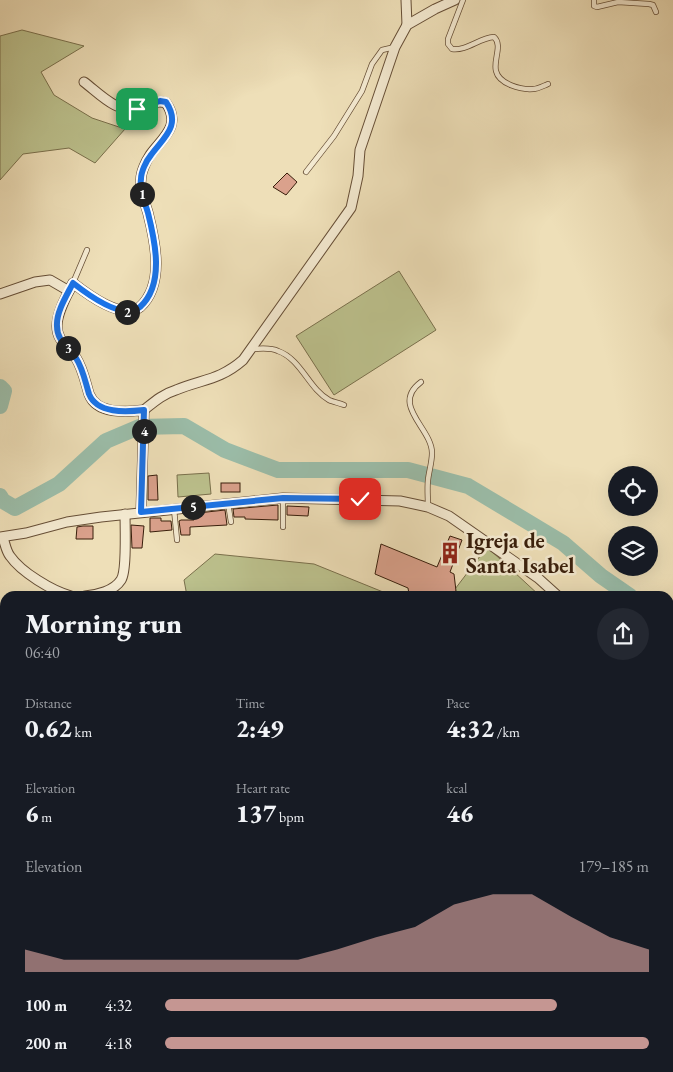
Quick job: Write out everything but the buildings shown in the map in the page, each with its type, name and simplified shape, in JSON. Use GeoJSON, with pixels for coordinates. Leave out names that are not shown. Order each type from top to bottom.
{"type":"FeatureCollection","features":[{"type":"Feature","properties":{"kind":"street"},"geometry":{"type":"LineString","coordinates":[[141,512],[144,414],[159,398],[230,371],[243,360],[351,208],[358,176],[360,150],[395,47],[407,25],[406,0]]}},
{"type":"Feature","properties":{"kind":"street"},"geometry":{"type":"LineString","coordinates":[[407,25],[455,0]]}},
{"type":"Feature","properties":{"kind":"street"},"geometry":{"type":"LineString","coordinates":[[0,294],[35,282],[50,280],[71,287],[124,312],[136,310],[146,301],[156,269],[154,246],[140,179],[150,155],[168,136],[172,118],[171,110],[166,102],[160,101],[137,109],[123,109],[112,104],[84,82]]}},
{"type":"Feature","properties":{"kind":"street"},"geometry":{"type":"LineString","coordinates":[[71,287],[58,317],[59,340],[75,356],[95,404],[104,408],[144,414]]}},
{"type":"Feature","properties":{"kind":"street"},"geometry":{"type":"LineString","coordinates":[[58,591],[25,571],[9,555],[1,537],[67,522],[141,512],[283,498],[400,500],[428,507],[449,516],[490,543],[538,578],[552,591]]}},
{"type":"Feature","properties":{"kind":"street"},"geometry":{"type":"LineString","coordinates":[[103,591],[110,589],[121,580],[124,569],[125,514]]}},
{"type":"Feature","properties":{"kind":"lane"},"geometry":{"type":"LineString","coordinates":[[463,0],[448,39],[448,44],[452,50],[458,50],[494,37],[497,40],[498,46],[495,62],[498,77],[513,86],[524,88],[535,89],[548,84]]}},
{"type":"Feature","properties":{"kind":"lane"},"geometry":{"type":"LineString","coordinates":[[594,0],[594,6],[597,7],[618,2],[649,4],[654,5],[656,12]]}},
{"type":"Feature","properties":{"kind":"lane"},"geometry":{"type":"LineString","coordinates":[[306,172],[334,136],[362,91],[372,64],[382,50],[395,47]]}},
{"type":"Feature","properties":{"kind":"lane"},"geometry":{"type":"LineString","coordinates":[[71,287],[87,250]]}},
{"type":"Feature","properties":{"kind":"lane"},"geometry":{"type":"LineString","coordinates":[[250,349],[269,348],[288,356],[322,395],[329,400],[344,405]]}},
{"type":"Feature","properties":{"kind":"lane"},"geometry":{"type":"LineString","coordinates":[[421,382],[415,387],[412,394],[410,410],[425,433],[432,453],[428,482],[428,507]]}},
{"type":"Feature","properties":{"kind":"lane"},"geometry":{"type":"LineString","coordinates":[[283,498],[283,527]]}},
{"type":"Feature","properties":{"kind":"lane"},"geometry":{"type":"LineString","coordinates":[[228,503],[230,522]]}},
{"type":"Feature","properties":{"kind":"lane"},"geometry":{"type":"LineString","coordinates":[[174,509],[178,540]]}},
{"type":"Feature","properties":{"kind":"green space"},"geometry":{"type":"Polygon","coordinates":[[[22,30],[84,46],[41,72],[54,95],[92,118],[125,129],[95,163],[69,148],[23,154],[0,180],[0,36],[22,30]]]}},
{"type":"Feature","properties":{"kind":"green space"},"geometry":{"type":"Polygon","coordinates":[[[399,271],[436,330],[334,395],[296,336],[399,271]]]}},
{"type":"Feature","properties":{"kind":"green space"},"geometry":{"type":"Polygon","coordinates":[[[209,473],[211,494],[178,497],[177,475],[209,473]]]}},
{"type":"Feature","properties":{"kind":"green space"},"geometry":{"type":"Polygon","coordinates":[[[487,547],[535,591],[454,591],[487,547]]]}},
{"type":"Feature","properties":{"kind":"green space"},"geometry":{"type":"Polygon","coordinates":[[[215,554],[314,564],[381,591],[186,591],[184,580],[215,554]]]}},
{"type":"Feature","properties":{"kind":"waterway"},"geometry":{"type":"LineString","coordinates":[[0,387],[4,391],[0,406]]}},
{"type":"Feature","properties":{"kind":"waterway"},"geometry":{"type":"LineString","coordinates":[[0,496],[3,501],[15,508],[59,484],[106,441],[139,427],[184,426],[225,450],[278,470],[408,470],[468,486],[563,543],[601,576],[623,591]]}},
{"type":"Feature","properties":{"kind":"place","name":"Igreja de Santa Isabel"},"geometry":{"type":"Point","coordinates":[450,553]}},
{"type":"Feature","properties":{"kind":"route"},"geometry":{"type":"LineString","coordinates":[[137,109],[160,101],[166,102],[171,110],[172,118],[168,136],[150,155],[140,179],[154,246],[156,269],[153,283],[146,301],[136,310],[124,312],[109,306],[81,290],[73,283],[58,317],[57,327],[59,340],[75,356],[95,404],[104,408],[126,412],[144,410],[141,512],[283,498],[360,499]]}}]}
